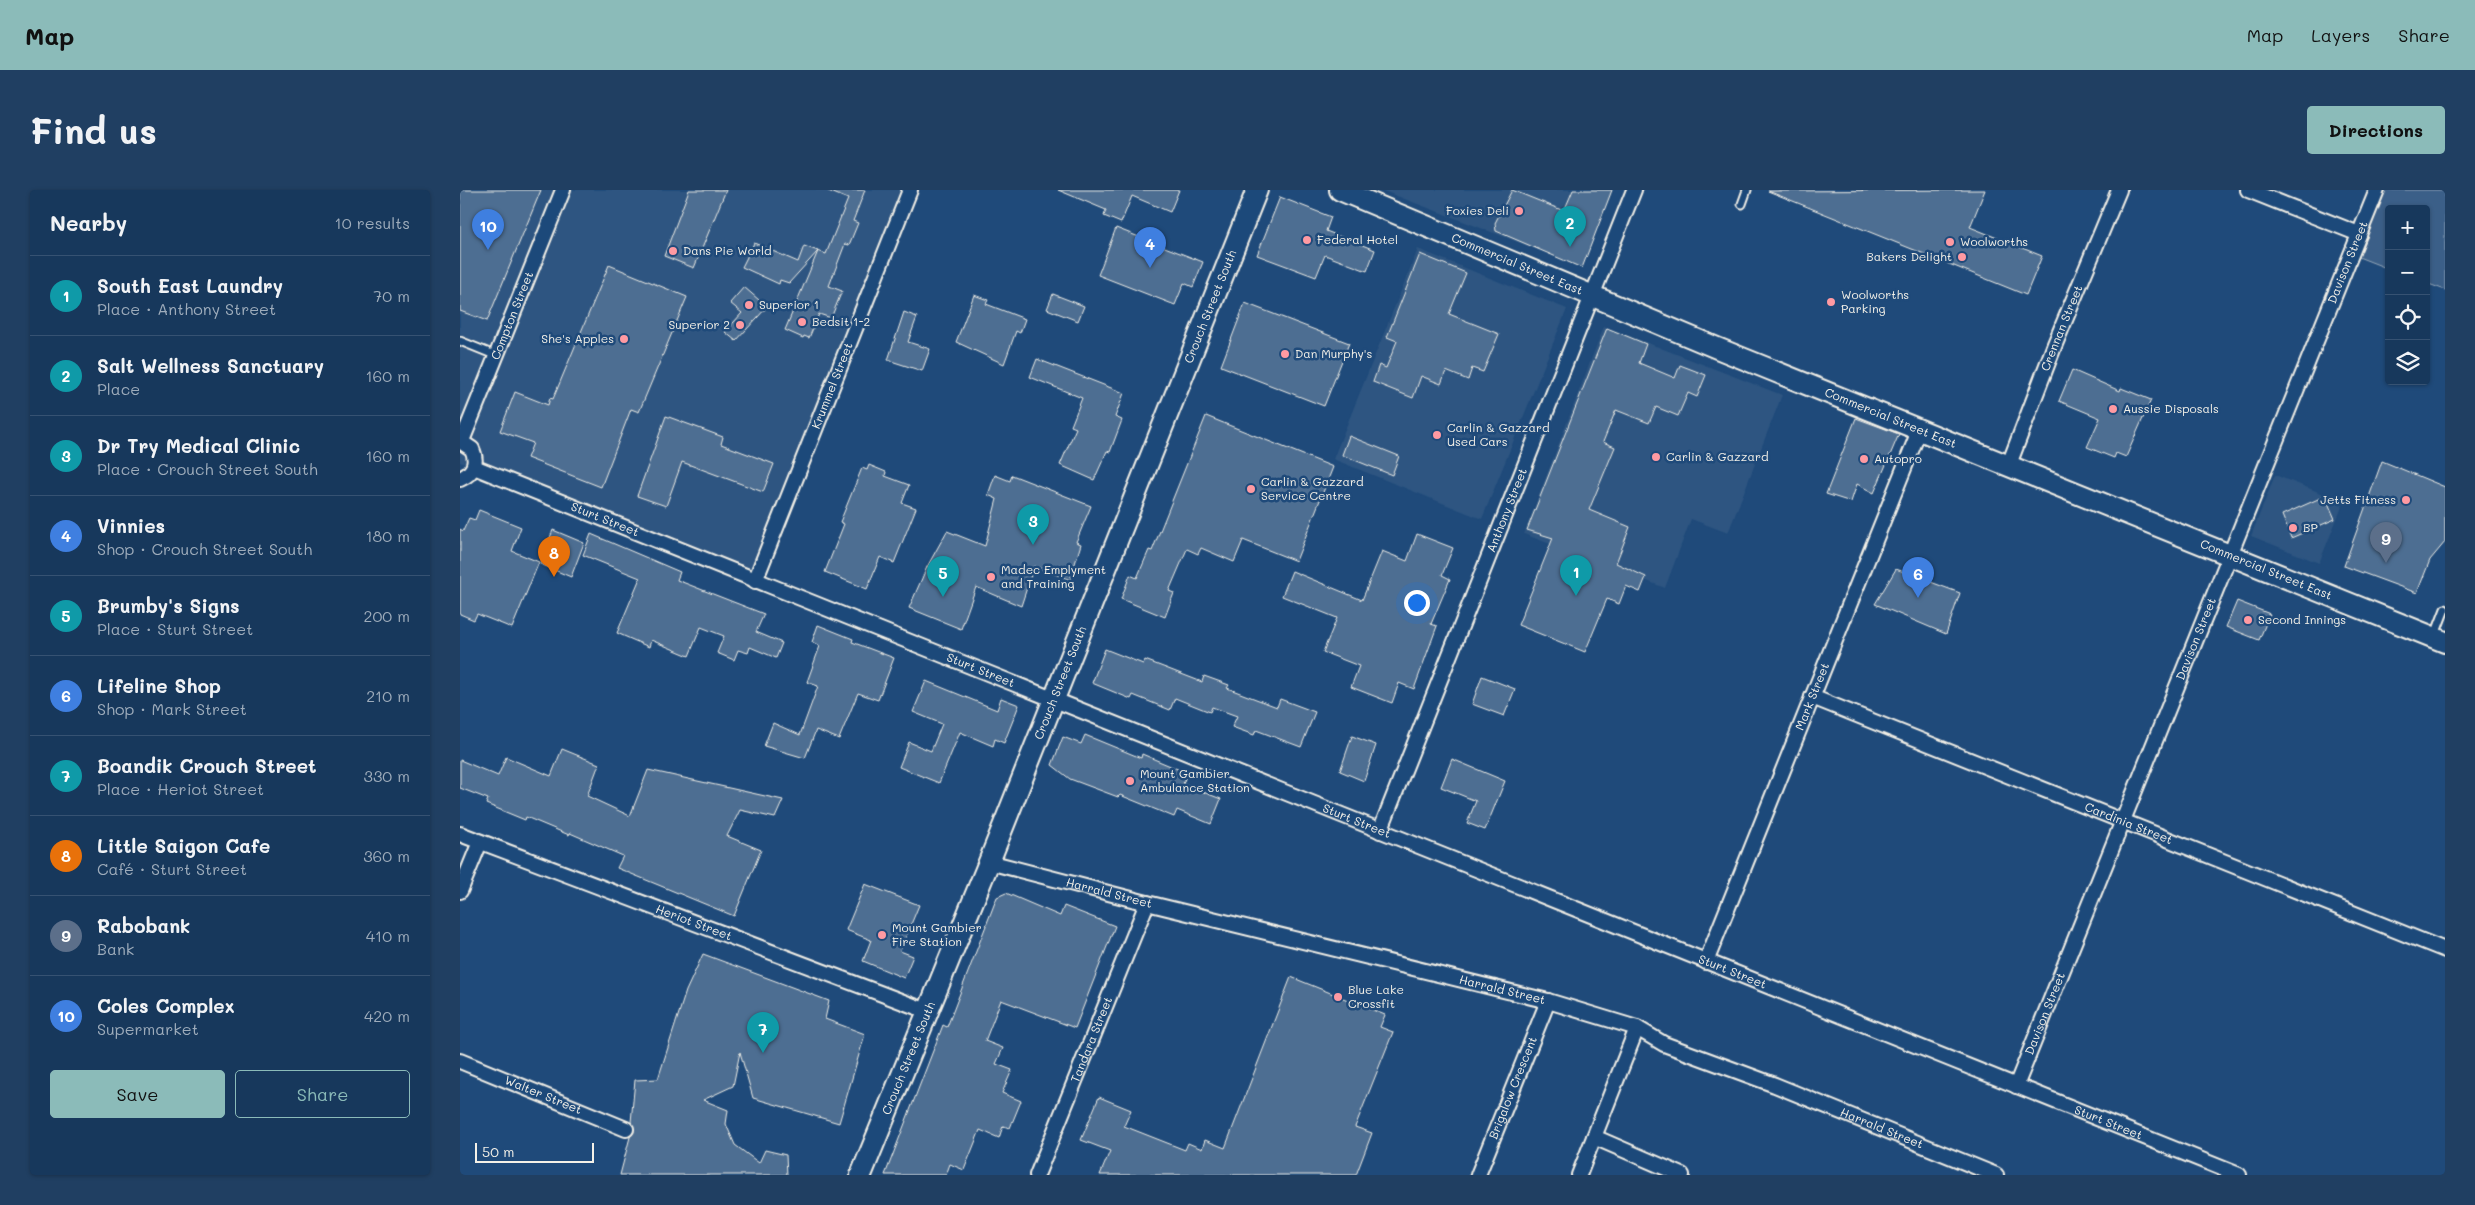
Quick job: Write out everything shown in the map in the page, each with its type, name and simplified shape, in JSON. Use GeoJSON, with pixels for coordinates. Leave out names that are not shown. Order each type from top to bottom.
{"type":"FeatureCollection","features":[{"type":"Feature","properties":{"kind":"street","name":"Compton Street"},"geometry":{"type":"LineString","coordinates":[[461,441],[563,190]]}},
{"type":"Feature","properties":{"kind":"street","name":"Krummel Street"},"geometry":{"type":"LineString","coordinates":[[755,581],[910,190]]}},
{"type":"Feature","properties":{"kind":"street","name":"Crouch Street South"},"geometry":{"type":"LineString","coordinates":[[862,1175],[1257,190]]}},
{"type":"Feature","properties":{"kind":"street","name":"Commercial Street East"},"geometry":{"type":"LineString","coordinates":[[1340,190],[1919,431],[2439,640]]}},
{"type":"Feature","properties":{"kind":"street","name":"Anthony Street"},"geometry":{"type":"LineString","coordinates":[[1380,831],[1634,190]]}},
{"type":"Feature","properties":{"kind":"street","name":"Crennan Street"},"geometry":{"type":"LineString","coordinates":[[2008,467],[2055,344],[2119,190]]}},
{"type":"Feature","properties":{"kind":"street"},"geometry":{"type":"LineString","coordinates":[[2248,190],[2359,234]]}},
{"type":"Feature","properties":{"kind":"street","name":"Davison Street"},"geometry":{"type":"LineString","coordinates":[[2016,1086],[2377,190]]}},
{"type":"Feature","properties":{"kind":"street","name":"Mark Street"},"geometry":{"type":"LineString","coordinates":[[1706,962],[1919,431]]}},
{"type":"Feature","properties":{"kind":"street"},"geometry":{"type":"LineString","coordinates":[[460,479],[474,468],[475,455],[472,449],[461,441]]}},
{"type":"Feature","properties":{"kind":"street","name":"Sturt Street"},"geometry":{"type":"LineString","coordinates":[[474,468],[2239,1175]]}},
{"type":"Feature","properties":{"kind":"street","name":"Cardinia Street"},"geometry":{"type":"LineString","coordinates":[[1812,698],[2445,950]]}},
{"type":"Feature","properties":{"kind":"street","name":"Heriot Street"},"geometry":{"type":"LineString","coordinates":[[460,834],[927,1011]]}},
{"type":"Feature","properties":{"kind":"street"},"geometry":{"type":"LineString","coordinates":[[460,891],[480,842]]}},
{"type":"Feature","properties":{"kind":"street","name":"Harrald Street"},"geometry":{"type":"LineString","coordinates":[[989,862],[1147,903],[1548,1001],[1637,1028],[1664,1044],[1775,1085],[1996,1175]]}},
{"type":"Feature","properties":{"kind":"street","name":"Tandara Street"},"geometry":{"type":"LineString","coordinates":[[1037,1175],[1147,903]]}},
{"type":"Feature","properties":{"kind":"street","name":"Brigalow Crescent"},"geometry":{"type":"LineString","coordinates":[[1478,1175],[1548,1001]]}},
{"type":"Feature","properties":{"kind":"street"},"geometry":{"type":"LineString","coordinates":[[1579,1175],[1637,1028]]}},
{"type":"Feature","properties":{"kind":"street","name":"Walter Street"},"geometry":{"type":"LineString","coordinates":[[460,1061],[626,1129]]}},
{"type":"Feature","properties":{"kind":"street"},"geometry":{"type":"LineString","coordinates":[[1594,1137],[1682,1175]]}},
{"type":"Feature","properties":{"kind":"lane"},"geometry":{"type":"LineString","coordinates":[[1742,204],[1747,190]]}},
{"type":"Feature","properties":{"kind":"lane"},"geometry":{"type":"LineString","coordinates":[[460,341],[497,356]]}},
{"type":"Feature","properties":{"kind":"lane"},"geometry":{"type":"LineString","coordinates":[[2439,640],[2445,609]]}},
{"type":"Feature","properties":{"kind":"shaded area"},"geometry":{"type":"Polygon","coordinates":[[[460,190],[910,190],[755,581],[460,462],[460,190]]]}},
{"type":"Feature","properties":{"kind":"shaded area"},"geometry":{"type":"Polygon","coordinates":[[[1381,190],[1613,190],[1583,267],[1381,190]]]}},
{"type":"Feature","properties":{"kind":"shaded area"},"geometry":{"type":"Polygon","coordinates":[[[2382,190],[2445,190],[2445,290],[2430,284],[2430,205],[2385,205],[2385,267],[2356,256],[2382,190]]]}},
{"type":"Feature","properties":{"kind":"shaded area"},"geometry":{"type":"Polygon","coordinates":[[[1418,249],[1567,309],[1482,519],[1333,459],[1418,249]]]}},
{"type":"Feature","properties":{"kind":"shaded area","name":"Carlin & Gazzard"},"geometry":{"type":"Polygon","coordinates":[[[1604,326],[1782,395],[1728,533],[1691,519],[1665,588],[1524,534],[1604,326]]]}},
{"type":"Feature","properties":{"kind":"shaded area","name":"BP"},"geometry":{"type":"Polygon","coordinates":[[[2275,475],[2344,502],[2319,563],[2251,536],[2275,475]]]}},
{"type":"Feature","properties":{"kind":"building"},"geometry":{"type":"Polygon","coordinates":[[[460,190],[541,190],[487,321],[460,311],[460,190]]]}},
{"type":"Feature","properties":{"kind":"building"},"geometry":{"type":"Polygon","coordinates":[[[689,190],[726,190],[694,268],[664,256],[689,190]]]}},
{"type":"Feature","properties":{"kind":"building"},"geometry":{"type":"Polygon","coordinates":[[[826,190],[865,190],[853,221],[858,223],[849,245],[845,244],[829,286],[842,291],[831,318],[819,314],[809,338],[804,336],[803,338],[785,330],[818,251],[826,254],[848,199],[826,190]]]}},
{"type":"Feature","properties":{"kind":"building"},"geometry":{"type":"Polygon","coordinates":[[[1058,190],[1179,190],[1170,212],[1132,196],[1121,223],[1104,216],[1106,210],[1058,190]]]}},
{"type":"Feature","properties":{"kind":"building"},"geometry":{"type":"Polygon","coordinates":[[[1512,190],[1564,211],[1573,190],[1612,190],[1582,268],[1496,231],[1495,223],[1512,190]]]}},
{"type":"Feature","properties":{"kind":"building","name":"Woolworths"},"geometry":{"type":"Polygon","coordinates":[[[1985,190],[1970,227],[2042,256],[2026,295],[1768,191],[1985,190]]]}},
{"type":"Feature","properties":{"kind":"building","name":"Federal Hotel"},"geometry":{"type":"Polygon","coordinates":[[[1280,197],[1331,217],[1326,231],[1375,250],[1367,271],[1325,255],[1316,277],[1257,255],[1280,197]]]}},
{"type":"Feature","properties":{"kind":"building"},"geometry":{"type":"Polygon","coordinates":[[[1116,228],[1203,262],[1193,287],[1184,283],[1175,305],[1098,275],[1116,228]]]}},
{"type":"Feature","properties":{"kind":"building"},"geometry":{"type":"Polygon","coordinates":[[[754,243],[798,262],[804,246],[818,251],[789,283],[780,280],[779,284],[742,267],[754,243]]]}},
{"type":"Feature","properties":{"kind":"building"},"geometry":{"type":"Polygon","coordinates":[[[1420,254],[1466,273],[1449,314],[1499,334],[1483,372],[1472,368],[1468,380],[1446,371],[1441,384],[1421,376],[1413,398],[1373,382],[1379,365],[1386,368],[1397,341],[1387,337],[1420,254]]]}},
{"type":"Feature","properties":{"kind":"building"},"geometry":{"type":"Polygon","coordinates":[[[609,265],[687,297],[639,412],[631,409],[601,487],[527,458],[533,443],[500,431],[515,392],[548,405],[550,398],[553,399],[609,265]]]}},
{"type":"Feature","properties":{"kind":"building","name":"Superior 1"},"geometry":{"type":"Polygon","coordinates":[[[744,287],[767,307],[736,341],[725,332],[742,313],[730,303],[744,287]]]}},
{"type":"Feature","properties":{"kind":"building"},"geometry":{"type":"Polygon","coordinates":[[[1053,294],[1084,306],[1078,321],[1047,309],[1053,294]]]}},
{"type":"Feature","properties":{"kind":"building"},"geometry":{"type":"Polygon","coordinates":[[[974,295],[988,300],[986,304],[1025,319],[1020,333],[1016,331],[1004,364],[956,342],[974,295]]]}},
{"type":"Feature","properties":{"kind":"building","name":"Dan Murphy's"},"geometry":{"type":"Polygon","coordinates":[[[1245,303],[1349,343],[1324,406],[1221,366],[1245,303]]]}},
{"type":"Feature","properties":{"kind":"building"},"geometry":{"type":"Polygon","coordinates":[[[904,312],[917,317],[908,342],[930,349],[922,371],[888,360],[904,312]]]}},
{"type":"Feature","properties":{"kind":"building"},"geometry":{"type":"Polygon","coordinates":[[[1607,328],[1646,344],[1639,363],[1675,378],[1680,365],[1706,375],[1697,397],[1688,393],[1678,416],[1656,407],[1649,423],[1616,410],[1603,442],[1615,447],[1589,510],[1630,527],[1616,563],[1646,577],[1640,592],[1626,586],[1619,604],[1607,599],[1585,652],[1518,625],[1553,538],[1527,530],[1607,328]]]}},
{"type":"Feature","properties":{"kind":"building"},"geometry":{"type":"Polygon","coordinates":[[[1037,359],[1124,393],[1115,417],[1122,420],[1110,452],[1107,451],[1094,480],[1060,465],[1076,428],[1071,426],[1082,398],[1030,377],[1037,359]]]}},
{"type":"Feature","properties":{"kind":"building","name":"Aussie Disposals"},"geometry":{"type":"Polygon","coordinates":[[[2072,370],[2120,391],[2121,388],[2151,400],[2126,457],[2116,453],[2114,458],[2087,447],[2100,418],[2059,401],[2072,370]]]}},
{"type":"Feature","properties":{"kind":"building"},"geometry":{"type":"Polygon","coordinates":[[[666,416],[723,437],[721,444],[774,464],[763,492],[682,462],[666,506],[637,496],[666,416]]]}},
{"type":"Feature","properties":{"kind":"building","name":"Carlin & Gazzard Service Centre"},"geometry":{"type":"Polygon","coordinates":[[[1206,416],[1333,467],[1296,561],[1243,540],[1234,562],[1201,548],[1198,554],[1187,549],[1169,591],[1174,593],[1165,617],[1121,599],[1130,575],[1137,578],[1149,550],[1152,551],[1206,416]]]}},
{"type":"Feature","properties":{"kind":"building","name":"Autopro"},"geometry":{"type":"Polygon","coordinates":[[[1856,418],[1899,434],[1874,493],[1857,484],[1851,502],[1826,494],[1856,418]]]}},
{"type":"Feature","properties":{"kind":"building"},"geometry":{"type":"Polygon","coordinates":[[[1349,436],[1399,456],[1392,475],[1342,455],[1349,436]]]}},
{"type":"Feature","properties":{"kind":"building"},"geometry":{"type":"Polygon","coordinates":[[[2382,461],[2445,487],[2445,542],[2430,560],[2417,593],[2344,566],[2382,461]]]}},
{"type":"Feature","properties":{"kind":"building"},"geometry":{"type":"Polygon","coordinates":[[[869,465],[886,472],[885,476],[909,485],[902,503],[916,508],[894,563],[880,557],[867,589],[825,572],[844,524],[840,522],[862,468],[867,470],[869,465]]]}},
{"type":"Feature","properties":{"kind":"building"},"geometry":{"type":"Polygon","coordinates":[[[995,475],[1010,481],[1012,475],[1091,506],[1076,542],[1081,544],[1070,580],[1034,566],[1021,606],[976,587],[961,629],[909,608],[927,567],[947,531],[985,546],[997,499],[988,495],[995,475]]]}},
{"type":"Feature","properties":{"kind":"building"},"geometry":{"type":"Polygon","coordinates":[[[2325,496],[2335,519],[2291,538],[2282,515],[2325,496]]]}},
{"type":"Feature","properties":{"kind":"building"},"geometry":{"type":"Polygon","coordinates":[[[479,510],[521,527],[512,551],[539,562],[512,628],[477,614],[474,620],[460,614],[460,529],[463,531],[469,518],[475,520],[479,510]]]}},
{"type":"Feature","properties":{"kind":"building"},"geometry":{"type":"Polygon","coordinates":[[[553,530],[584,543],[571,577],[540,564],[553,530]]]}},
{"type":"Feature","properties":{"kind":"building"},"geometry":{"type":"Polygon","coordinates":[[[591,534],[680,572],[677,580],[764,614],[756,632],[782,643],[776,658],[750,647],[748,653],[738,650],[734,660],[717,653],[724,636],[701,627],[689,656],[651,640],[649,647],[617,633],[640,578],[583,555],[591,534]]]}},
{"type":"Feature","properties":{"kind":"building"},"geometry":{"type":"Polygon","coordinates":[[[1417,534],[1453,548],[1442,575],[1450,579],[1431,624],[1437,626],[1414,689],[1399,683],[1392,703],[1351,687],[1359,666],[1323,652],[1337,618],[1282,596],[1292,571],[1362,600],[1382,551],[1407,561],[1417,534]]]}},
{"type":"Feature","properties":{"kind":"building"},"geometry":{"type":"Polygon","coordinates":[[[1896,569],[1960,593],[1946,634],[1875,604],[1896,569]]]}},
{"type":"Feature","properties":{"kind":"building","name":"Second Innings"},"geometry":{"type":"Polygon","coordinates":[[[2237,601],[2270,614],[2259,640],[2226,627],[2237,601]]]}},
{"type":"Feature","properties":{"kind":"building"},"geometry":{"type":"Polygon","coordinates":[[[818,625],[853,639],[852,642],[894,658],[878,700],[858,693],[839,739],[816,730],[805,758],[764,746],[773,723],[800,735],[818,686],[807,682],[820,646],[812,642],[818,625]]]}},
{"type":"Feature","properties":{"kind":"building"},"geometry":{"type":"Polygon","coordinates":[[[1105,649],[1143,664],[1145,660],[1202,682],[1204,676],[1229,685],[1227,688],[1277,707],[1280,699],[1315,712],[1301,747],[1256,730],[1254,735],[1232,727],[1237,716],[1212,707],[1210,712],[1175,698],[1170,710],[1133,695],[1131,699],[1092,683],[1105,649]]]}},
{"type":"Feature","properties":{"kind":"building"},"geometry":{"type":"Polygon","coordinates":[[[1482,676],[1515,689],[1504,716],[1472,704],[1482,676]]]}},
{"type":"Feature","properties":{"kind":"building"},"geometry":{"type":"Polygon","coordinates":[[[926,681],[997,710],[1001,698],[1019,705],[1004,743],[995,739],[993,746],[960,732],[939,783],[899,767],[909,742],[931,751],[942,724],[913,712],[926,681]]]}},
{"type":"Feature","properties":{"kind":"building","name":"Mount Gambier Ambulance Station"},"geometry":{"type":"Polygon","coordinates":[[[1085,735],[1141,758],[1142,754],[1187,773],[1183,784],[1221,799],[1211,824],[1177,810],[1174,817],[1120,795],[1118,797],[1070,779],[1052,765],[1063,737],[1081,744],[1085,735]]]}},
{"type":"Feature","properties":{"kind":"building"},"geometry":{"type":"Polygon","coordinates":[[[1352,736],[1376,745],[1364,781],[1340,771],[1352,736]]]}},
{"type":"Feature","properties":{"kind":"building"},"geometry":{"type":"Polygon","coordinates":[[[562,749],[599,764],[587,796],[630,816],[648,770],[783,800],[775,818],[740,810],[727,836],[761,850],[734,916],[617,868],[623,856],[570,833],[569,835],[526,817],[525,820],[486,804],[488,799],[460,788],[460,760],[498,776],[506,757],[551,776],[562,749]]]}},
{"type":"Feature","properties":{"kind":"building"},"geometry":{"type":"Polygon","coordinates":[[[1452,759],[1505,781],[1485,830],[1467,823],[1476,801],[1441,787],[1452,759]]]}},
{"type":"Feature","properties":{"kind":"building","name":"Mount Gambier Fire Station"},"geometry":{"type":"Polygon","coordinates":[[[865,884],[919,905],[900,951],[913,956],[904,978],[863,961],[871,940],[846,930],[865,884]]]}},
{"type":"Feature","properties":{"kind":"building"},"geometry":{"type":"Polygon","coordinates":[[[1006,893],[1060,916],[1064,906],[1115,926],[1075,1028],[1001,1000],[985,1041],[1003,1048],[996,1064],[1012,1070],[1002,1093],[1021,1101],[1010,1128],[1003,1126],[999,1138],[980,1130],[964,1170],[950,1164],[946,1175],[885,1175],[943,1025],[947,1027],[997,897],[1006,893]]]}},
{"type":"Feature","properties":{"kind":"building"},"geometry":{"type":"Polygon","coordinates":[[[703,954],[829,1001],[825,1019],[865,1034],[839,1123],[753,1098],[740,1052],[733,1086],[703,1100],[728,1110],[726,1124],[735,1145],[759,1163],[765,1150],[786,1155],[787,1175],[620,1175],[630,1137],[634,1132],[631,1122],[635,1080],[658,1079],[686,991],[703,954]]]}},
{"type":"Feature","properties":{"kind":"building"},"geometry":{"type":"Polygon","coordinates":[[[1291,977],[1385,1015],[1380,1027],[1393,1032],[1355,1127],[1372,1133],[1356,1175],[1100,1175],[1110,1151],[1081,1140],[1099,1097],[1131,1110],[1124,1126],[1185,1150],[1188,1143],[1202,1149],[1205,1140],[1225,1148],[1291,977]]]}},
{"type":"Feature","properties":{"kind":"place","name":"Foxies Deli"},"geometry":{"type":"Point","coordinates":[1519,211]}},
{"type":"Feature","properties":{"kind":"place","name":"Federal Hotel"},"geometry":{"type":"Point","coordinates":[1307,240]}},
{"type":"Feature","properties":{"kind":"place","name":"Woolworths"},"geometry":{"type":"Point","coordinates":[1950,242]}},
{"type":"Feature","properties":{"kind":"place","name":"Salt Wellness Sanctuary"},"geometry":{"type":"Point","coordinates":[1570,247]}},
{"type":"Feature","properties":{"kind":"place","name":"Coles Complex"},"geometry":{"type":"Point","coordinates":[488,250]}},
{"type":"Feature","properties":{"kind":"place","name":"Dans Pie World"},"geometry":{"type":"Point","coordinates":[673,251]}},
{"type":"Feature","properties":{"kind":"place","name":"Bakers Delight"},"geometry":{"type":"Point","coordinates":[1962,257]}},
{"type":"Feature","properties":{"kind":"place","name":"Vinnies"},"geometry":{"type":"Point","coordinates":[1150,268]}},
{"type":"Feature","properties":{"kind":"place","name":"Woolworths Parking"},"geometry":{"type":"Point","coordinates":[1831,302]}},
{"type":"Feature","properties":{"kind":"place","name":"Superior 1"},"geometry":{"type":"Point","coordinates":[749,305]}},
{"type":"Feature","properties":{"kind":"place","name":"Bedsit 1-2"},"geometry":{"type":"Point","coordinates":[802,322]}},
{"type":"Feature","properties":{"kind":"place","name":"Superior 2"},"geometry":{"type":"Point","coordinates":[740,325]}},
{"type":"Feature","properties":{"kind":"place","name":"She's Apples"},"geometry":{"type":"Point","coordinates":[624,339]}},
{"type":"Feature","properties":{"kind":"place","name":"Dan Murphy's"},"geometry":{"type":"Point","coordinates":[1285,354]}},
{"type":"Feature","properties":{"kind":"place","name":"Aussie Disposals"},"geometry":{"type":"Point","coordinates":[2113,409]}},
{"type":"Feature","properties":{"kind":"place","name":"Carlin & Gazzard Used Cars"},"geometry":{"type":"Point","coordinates":[1437,435]}},
{"type":"Feature","properties":{"kind":"place","name":"Carlin & Gazzard"},"geometry":{"type":"Point","coordinates":[1656,457]}},
{"type":"Feature","properties":{"kind":"place","name":"Autopro"},"geometry":{"type":"Point","coordinates":[1864,459]}},
{"type":"Feature","properties":{"kind":"place","name":"Carlin & Gazzard Service Centre"},"geometry":{"type":"Point","coordinates":[1251,489]}},
{"type":"Feature","properties":{"kind":"place","name":"Jetts Fitness"},"geometry":{"type":"Point","coordinates":[2406,500]}},
{"type":"Feature","properties":{"kind":"place","name":"BP"},"geometry":{"type":"Point","coordinates":[2293,528]}},
{"type":"Feature","properties":{"kind":"place","name":"Dr Try Medical Clinic"},"geometry":{"type":"Point","coordinates":[1033,545]}},
{"type":"Feature","properties":{"kind":"place","name":"Rabobank"},"geometry":{"type":"Point","coordinates":[2386,563]}},
{"type":"Feature","properties":{"kind":"place","name":"Little Saigon Cafe"},"geometry":{"type":"Point","coordinates":[554,577]}},
{"type":"Feature","properties":{"kind":"place","name":"Madec Emplyment and Training"},"geometry":{"type":"Point","coordinates":[991,577]}},
{"type":"Feature","properties":{"kind":"place","name":"South East Laundry"},"geometry":{"type":"Point","coordinates":[1576,596]}},
{"type":"Feature","properties":{"kind":"place","name":"Brumby's Signs"},"geometry":{"type":"Point","coordinates":[943,597]}},
{"type":"Feature","properties":{"kind":"place","name":"Lifeline Shop"},"geometry":{"type":"Point","coordinates":[1918,598]}},
{"type":"Feature","properties":{"kind":"place","name":"Second Innings"},"geometry":{"type":"Point","coordinates":[2248,620]}},
{"type":"Feature","properties":{"kind":"place","name":"Mount Gambier Ambulance Station"},"geometry":{"type":"Point","coordinates":[1130,781]}},
{"type":"Feature","properties":{"kind":"place","name":"Mount Gambier Fire Station"},"geometry":{"type":"Point","coordinates":[882,935]}},
{"type":"Feature","properties":{"kind":"place","name":"Blue Lake Crossfit"},"geometry":{"type":"Point","coordinates":[1338,997]}},
{"type":"Feature","properties":{"kind":"place","name":"Boandik Crouch Street"},"geometry":{"type":"Point","coordinates":[763,1053]}}]}
